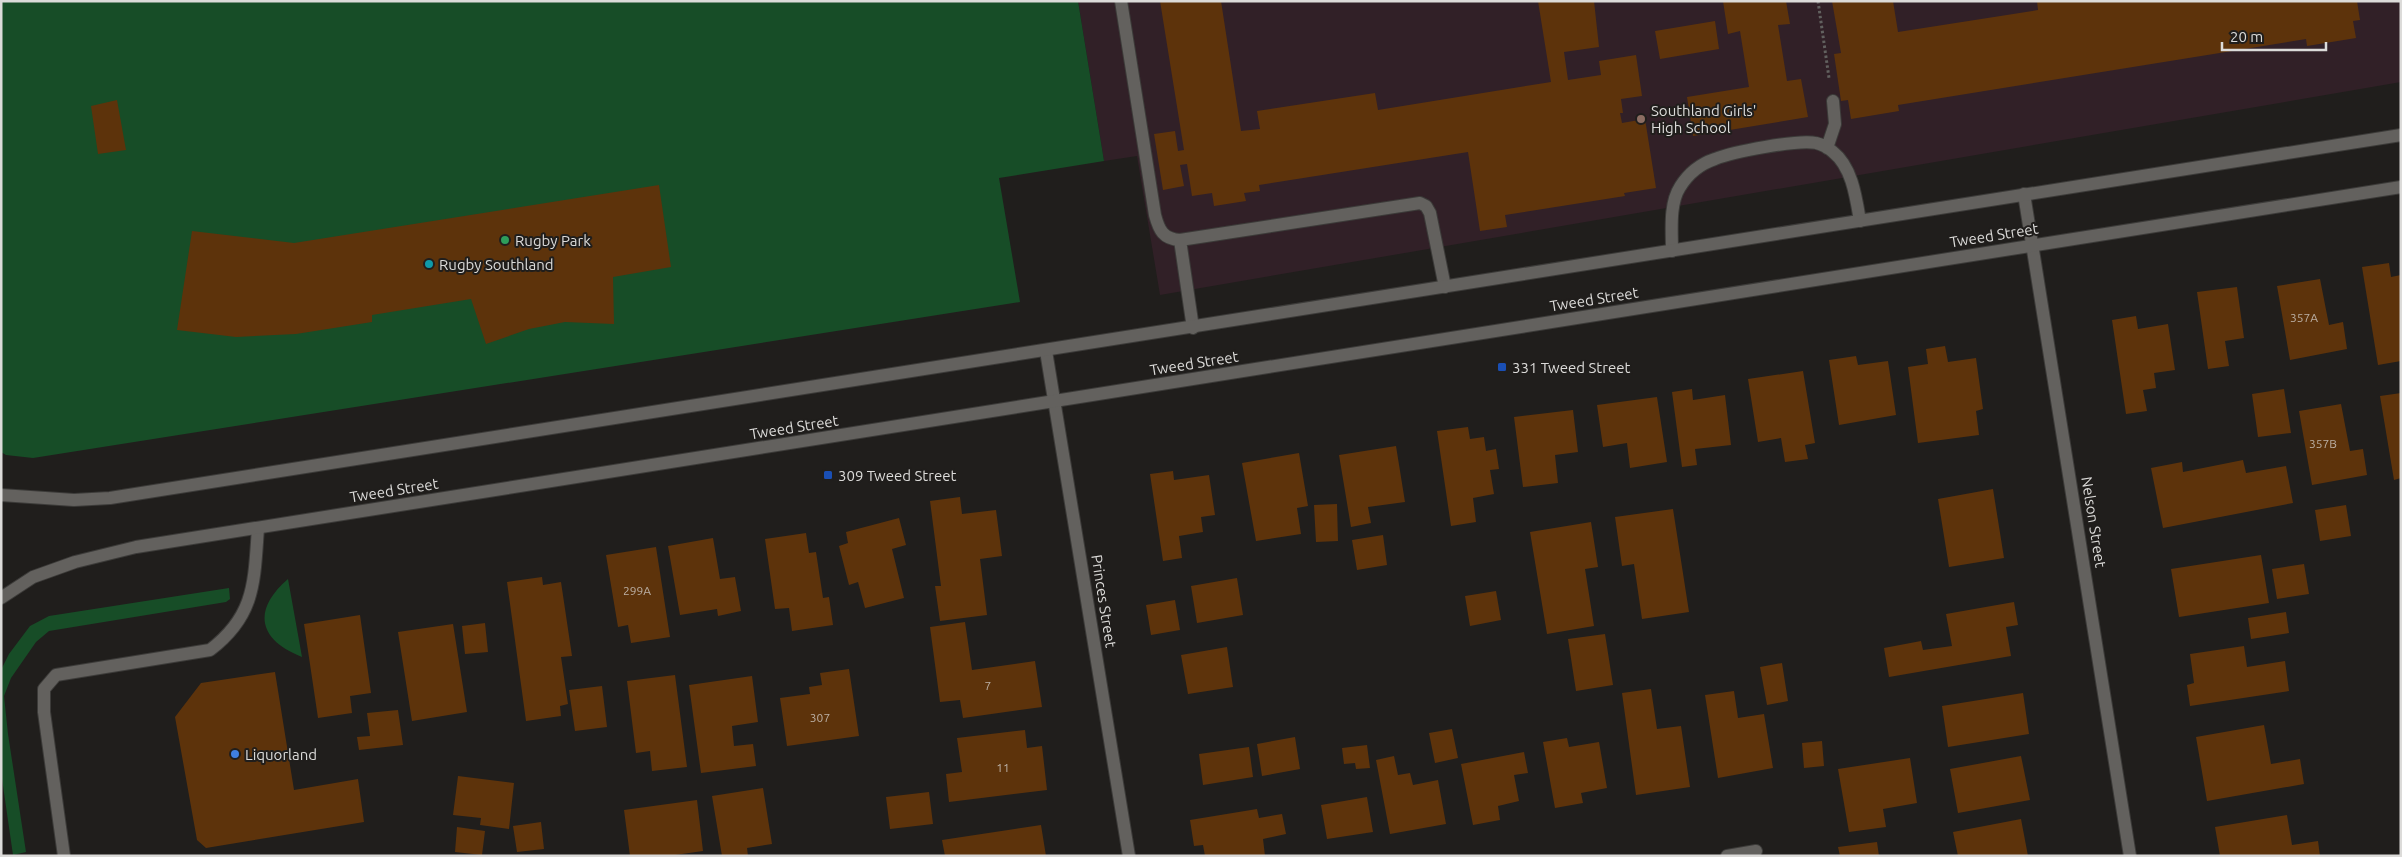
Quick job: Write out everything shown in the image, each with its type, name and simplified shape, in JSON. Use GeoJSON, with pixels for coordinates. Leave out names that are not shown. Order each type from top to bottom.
{"type":"FeatureCollection","features":[{"type":"Feature","properties":{"kind":"main road"},"geometry":{"type":"LineString","coordinates":[[1121,1],[1155,215],[1162,234],[1171,239],[1180,240],[1420,203],[1426,206],[1430,213],[1445,287]]}},
{"type":"Feature","properties":{"kind":"main road"},"geometry":{"type":"LineString","coordinates":[[1826,148],[1835,124],[1833,101]]}},
{"type":"Feature","properties":{"kind":"main road"},"geometry":{"type":"LineString","coordinates":[[1,496],[74,500],[110,498],[1194,328],[2401,135]]}},
{"type":"Feature","properties":{"kind":"main road"},"geometry":{"type":"LineString","coordinates":[[1672,251],[1673,214],[1678,189],[1697,168],[1715,158],[1797,143],[1816,143],[1826,148],[1843,162],[1857,200],[1860,221]]}},
{"type":"Feature","properties":{"kind":"main road","name":"Tweed Street"},"geometry":{"type":"LineString","coordinates":[[1,598],[33,577],[75,562],[136,547],[2401,187]]}},
{"type":"Feature","properties":{"kind":"main road","name":"Nelson Street"},"geometry":{"type":"LineString","coordinates":[[2024,194],[2130,856]]}},
{"type":"Feature","properties":{"kind":"main road"},"geometry":{"type":"LineString","coordinates":[[1180,240],[1194,328]]}},
{"type":"Feature","properties":{"kind":"main road","name":"Princes Street"},"geometry":{"type":"LineString","coordinates":[[1046,351],[1056,402],[1129,856]]}},
{"type":"Feature","properties":{"kind":"main road"},"geometry":{"type":"LineString","coordinates":[[64,856],[44,712],[44,689],[56,675],[210,650],[228,636],[244,614],[255,574],[258,528]]}},
{"type":"Feature","properties":{"kind":"main road"},"geometry":{"type":"LineString","coordinates":[[1727,856],[1756,851]]}},
{"type":"Feature","properties":{"kind":"path"},"geometry":{"type":"LineString","coordinates":[[1818,1],[1833,101]]}},
{"type":"Feature","properties":{"kind":"shaded area","name":"Southland Girls' High School"},"geometry":{"type":"Polygon","coordinates":[[[1078,1],[2401,1],[2401,82],[1160,295],[1137,156],[1104,161],[1078,1]]]}},
{"type":"Feature","properties":{"kind":"green space","name":"Rugby Park"},"geometry":{"type":"Polygon","coordinates":[[[1,1],[1078,1],[1104,161],[999,178],[1020,302],[33,458],[6,455],[1,452],[1,1]]]}},
{"type":"Feature","properties":{"kind":"green space"},"geometry":{"type":"Polygon","coordinates":[[[288,579],[302,657],[276,642],[269,633],[265,623],[265,613],[269,602],[276,591],[288,579]]]}},
{"type":"Feature","properties":{"kind":"green space"},"geometry":{"type":"Polygon","coordinates":[[[229,588],[230,599],[226,602],[49,631],[36,642],[11,678],[4,696],[26,852],[13,855],[1,772],[1,670],[9,654],[30,626],[49,616],[229,588]]]}},
{"type":"Feature","properties":{"kind":"building"},"geometry":{"type":"Polygon","coordinates":[[[1160,1],[1221,1],[1241,131],[1260,129],[1257,111],[1375,93],[1378,110],[1551,82],[1538,1],[1594,1],[1599,47],[1564,52],[1568,80],[1601,75],[1599,61],[1636,55],[1642,96],[1621,99],[1623,113],[1620,113],[1622,123],[1645,119],[1656,188],[1624,193],[1625,196],[1505,215],[1507,227],[1480,231],[1468,152],[1259,185],[1260,191],[1244,193],[1246,201],[1214,206],[1212,193],[1192,196],[1187,164],[1180,165],[1184,186],[1163,190],[1154,134],[1175,131],[1178,151],[1184,150],[1160,1]]]}},
{"type":"Feature","properties":{"kind":"building"},"geometry":{"type":"Polygon","coordinates":[[[1723,1],[1786,1],[1790,24],[1778,25],[1787,81],[1801,79],[1808,117],[1693,136],[1687,97],[1749,87],[1740,31],[1728,34],[1723,1]]]}},
{"type":"Feature","properties":{"kind":"building"},"geometry":{"type":"Polygon","coordinates":[[[1832,1],[1893,1],[1898,32],[2038,10],[2037,1],[2357,1],[2360,20],[2353,21],[2356,38],[2307,46],[2306,39],[1898,105],[1899,111],[1851,119],[1848,100],[1841,101],[1834,54],[1841,53],[1832,1]]]}},
{"type":"Feature","properties":{"kind":"building"},"geometry":{"type":"Polygon","coordinates":[[[1715,21],[1719,49],[1660,59],[1655,31],[1715,21]]]}},
{"type":"Feature","properties":{"kind":"building"},"geometry":{"type":"Polygon","coordinates":[[[117,100],[126,150],[98,154],[91,106],[117,100]]]}},
{"type":"Feature","properties":{"kind":"building","name":"Rugby Southland"},"geometry":{"type":"Polygon","coordinates":[[[659,185],[671,267],[613,277],[614,324],[565,322],[529,329],[486,344],[471,299],[372,315],[372,322],[296,334],[236,337],[177,330],[192,231],[294,243],[659,185]]]}},
{"type":"Feature","properties":{"kind":"building"},"geometry":{"type":"Polygon","coordinates":[[[2389,263],[2391,277],[2401,275],[2401,361],[2378,365],[2362,267],[2389,263]]]}},
{"type":"Feature","properties":{"kind":"building"},"geometry":{"type":"Polygon","coordinates":[[[2320,279],[2329,325],[2343,322],[2347,349],[2290,360],[2277,286],[2320,279]]]}},
{"type":"Feature","properties":{"kind":"building"},"geometry":{"type":"Polygon","coordinates":[[[2237,287],[2244,338],[2225,341],[2229,366],[2208,369],[2197,292],[2237,287]]]}},
{"type":"Feature","properties":{"kind":"building"},"geometry":{"type":"Polygon","coordinates":[[[2136,316],[2138,329],[2168,324],[2175,370],[2154,373],[2156,388],[2143,390],[2147,411],[2126,414],[2112,320],[2136,316]]]}},
{"type":"Feature","properties":{"kind":"building"},"geometry":{"type":"Polygon","coordinates":[[[1945,346],[1948,362],[1976,358],[1983,409],[1976,411],[1979,435],[1918,443],[1908,367],[1928,364],[1926,349],[1945,346]]]}},
{"type":"Feature","properties":{"kind":"building"},"geometry":{"type":"Polygon","coordinates":[[[1856,356],[1858,365],[1888,361],[1896,415],[1839,425],[1829,360],[1856,356]]]}},
{"type":"Feature","properties":{"kind":"building"},"geometry":{"type":"Polygon","coordinates":[[[1803,371],[1815,443],[1805,445],[1808,459],[1785,462],[1781,438],[1758,442],[1748,379],[1803,371]]]}},
{"type":"Feature","properties":{"kind":"building"},"geometry":{"type":"Polygon","coordinates":[[[1692,389],[1693,400],[1725,395],[1731,445],[1695,449],[1697,465],[1682,467],[1672,392],[1692,389]]]}},
{"type":"Feature","properties":{"kind":"building"},"geometry":{"type":"Polygon","coordinates":[[[2284,389],[2291,433],[2258,437],[2252,394],[2284,389]]]}},
{"type":"Feature","properties":{"kind":"building"},"geometry":{"type":"Polygon","coordinates":[[[2401,393],[2401,478],[2394,480],[2380,396],[2401,393]]]}},
{"type":"Feature","properties":{"kind":"building"},"geometry":{"type":"Polygon","coordinates":[[[1657,397],[1667,462],[1630,468],[1627,443],[1603,447],[1597,405],[1657,397]]]}},
{"type":"Feature","properties":{"kind":"building"},"geometry":{"type":"Polygon","coordinates":[[[2341,404],[2350,451],[2363,449],[2367,475],[2312,485],[2299,411],[2341,404]]]}},
{"type":"Feature","properties":{"kind":"building"},"geometry":{"type":"Polygon","coordinates":[[[1573,410],[1578,452],[1555,455],[1558,483],[1523,487],[1514,417],[1573,410]]]}},
{"type":"Feature","properties":{"kind":"building"},"geometry":{"type":"Polygon","coordinates":[[[1468,427],[1470,439],[1484,437],[1486,451],[1496,449],[1499,469],[1490,470],[1494,494],[1473,498],[1476,522],[1451,526],[1437,431],[1468,427]]]}},
{"type":"Feature","properties":{"kind":"building"},"geometry":{"type":"Polygon","coordinates":[[[1396,446],[1405,502],[1368,507],[1371,523],[1351,527],[1339,455],[1396,446]]]}},
{"type":"Feature","properties":{"kind":"building"},"geometry":{"type":"Polygon","coordinates":[[[1299,453],[1308,506],[1297,508],[1301,534],[1256,541],[1242,463],[1299,453]]]}},
{"type":"Feature","properties":{"kind":"building"},"geometry":{"type":"Polygon","coordinates":[[[2243,460],[2246,473],[2286,466],[2293,503],[2163,528],[2151,468],[2182,462],[2183,472],[2243,460]]]}},
{"type":"Feature","properties":{"kind":"building"},"geometry":{"type":"Polygon","coordinates":[[[1173,471],[1174,480],[1209,475],[1215,515],[1201,517],[1203,532],[1179,536],[1182,558],[1163,561],[1150,474],[1173,471]]]}},
{"type":"Feature","properties":{"kind":"building"},"geometry":{"type":"Polygon","coordinates":[[[1993,489],[2004,558],[1949,567],[1938,499],[1993,489]]]}},
{"type":"Feature","properties":{"kind":"building"},"geometry":{"type":"Polygon","coordinates":[[[960,497],[962,514],[996,510],[1002,556],[980,559],[987,615],[940,621],[935,586],[941,586],[930,501],[960,497]]]}},
{"type":"Feature","properties":{"kind":"building"},"geometry":{"type":"Polygon","coordinates":[[[1337,504],[1338,541],[1316,542],[1314,505],[1337,504]]]}},
{"type":"Feature","properties":{"kind":"building"},"geometry":{"type":"Polygon","coordinates":[[[2346,505],[2351,536],[2320,541],[2315,510],[2346,505]]]}},
{"type":"Feature","properties":{"kind":"building"},"geometry":{"type":"Polygon","coordinates":[[[1673,509],[1689,612],[1642,619],[1634,564],[1622,566],[1615,517],[1673,509]]]}},
{"type":"Feature","properties":{"kind":"building"},"geometry":{"type":"Polygon","coordinates":[[[899,518],[906,545],[892,549],[904,598],[865,608],[858,582],[849,585],[839,546],[848,543],[846,532],[899,518]]]}},
{"type":"Feature","properties":{"kind":"building"},"geometry":{"type":"Polygon","coordinates":[[[1591,522],[1598,567],[1585,569],[1594,626],[1547,634],[1530,532],[1591,522]]]}},
{"type":"Feature","properties":{"kind":"building"},"geometry":{"type":"Polygon","coordinates":[[[806,533],[809,553],[816,552],[823,598],[829,597],[833,625],[792,631],[789,608],[775,609],[765,539],[806,533]]]}},
{"type":"Feature","properties":{"kind":"building"},"geometry":{"type":"Polygon","coordinates":[[[1383,535],[1387,565],[1357,570],[1352,540],[1383,535]]]}},
{"type":"Feature","properties":{"kind":"building"},"geometry":{"type":"Polygon","coordinates":[[[713,538],[720,579],[735,577],[741,611],[718,616],[717,609],[680,615],[668,546],[713,538]]]}},
{"type":"Feature","properties":{"kind":"building"},"geometry":{"type":"Polygon","coordinates":[[[656,547],[670,637],[631,643],[628,625],[618,627],[606,555],[656,547]]]}},
{"type":"Feature","properties":{"kind":"building"},"geometry":{"type":"Polygon","coordinates":[[[2261,555],[2269,603],[2179,617],[2171,569],[2261,555]]]}},
{"type":"Feature","properties":{"kind":"building"},"geometry":{"type":"Polygon","coordinates":[[[2304,564],[2309,594],[2277,599],[2272,569],[2304,564]]]}},
{"type":"Feature","properties":{"kind":"building"},"geometry":{"type":"Polygon","coordinates":[[[542,577],[543,585],[561,582],[572,656],[561,657],[568,704],[560,706],[561,716],[526,721],[507,582],[542,577]]]}},
{"type":"Feature","properties":{"kind":"building"},"geometry":{"type":"Polygon","coordinates":[[[1237,578],[1243,615],[1197,623],[1191,586],[1237,578]]]}},
{"type":"Feature","properties":{"kind":"building"},"geometry":{"type":"Polygon","coordinates":[[[1496,591],[1501,620],[1470,626],[1465,596],[1496,591]]]}},
{"type":"Feature","properties":{"kind":"building"},"geometry":{"type":"Polygon","coordinates":[[[1175,600],[1180,630],[1151,635],[1146,605],[1175,600]]]}},
{"type":"Feature","properties":{"kind":"building"},"geometry":{"type":"Polygon","coordinates":[[[2014,602],[2018,625],[2006,627],[2011,656],[1889,677],[1884,648],[1921,641],[1923,650],[1952,646],[1946,614],[2014,602]]]}},
{"type":"Feature","properties":{"kind":"building"},"geometry":{"type":"Polygon","coordinates":[[[2286,612],[2289,633],[2251,639],[2248,618],[2286,612]]]}},
{"type":"Feature","properties":{"kind":"building"},"geometry":{"type":"Polygon","coordinates":[[[360,615],[371,693],[350,696],[352,713],[318,718],[304,624],[360,615]]]}},
{"type":"Feature","properties":{"kind":"building"},"geometry":{"type":"Polygon","coordinates":[[[965,622],[972,670],[1035,661],[1042,707],[963,718],[960,700],[940,702],[930,627],[965,622]]]}},
{"type":"Feature","properties":{"kind":"building"},"geometry":{"type":"Polygon","coordinates":[[[485,623],[488,652],[465,654],[462,626],[485,623]]]}},
{"type":"Feature","properties":{"kind":"building"},"geometry":{"type":"Polygon","coordinates":[[[453,624],[467,712],[412,721],[398,632],[453,624]]]}},
{"type":"Feature","properties":{"kind":"building"},"geometry":{"type":"Polygon","coordinates":[[[1605,634],[1613,685],[1576,691],[1568,639],[1605,634]]]}},
{"type":"Feature","properties":{"kind":"building"},"geometry":{"type":"Polygon","coordinates":[[[2244,646],[2247,667],[2285,661],[2289,691],[2190,706],[2187,685],[2194,683],[2190,654],[2244,646]]]}},
{"type":"Feature","properties":{"kind":"building"},"geometry":{"type":"Polygon","coordinates":[[[1227,647],[1233,687],[1188,694],[1181,655],[1227,647]]]}},
{"type":"Feature","properties":{"kind":"building"},"geometry":{"type":"Polygon","coordinates":[[[1782,663],[1788,701],[1767,705],[1760,667],[1782,663]]]}},
{"type":"Feature","properties":{"kind":"building"},"geometry":{"type":"Polygon","coordinates":[[[849,669],[859,736],[787,746],[780,698],[810,694],[809,687],[822,685],[820,673],[849,669]]]}},
{"type":"Feature","properties":{"kind":"building","name":"Liquorland"},"geometry":{"type":"Polygon","coordinates":[[[275,672],[294,790],[358,779],[364,822],[206,848],[197,840],[175,717],[201,683],[275,672]]]}},
{"type":"Feature","properties":{"kind":"building"},"geometry":{"type":"Polygon","coordinates":[[[675,675],[687,767],[652,771],[650,751],[636,753],[627,681],[675,675]]]}},
{"type":"Feature","properties":{"kind":"building"},"geometry":{"type":"Polygon","coordinates":[[[752,676],[758,722],[732,726],[734,746],[753,744],[756,766],[701,773],[689,685],[752,676]]]}},
{"type":"Feature","properties":{"kind":"building"},"geometry":{"type":"Polygon","coordinates":[[[602,686],[607,727],[575,731],[569,690],[602,686]]]}},
{"type":"Feature","properties":{"kind":"building"},"geometry":{"type":"Polygon","coordinates":[[[1651,689],[1657,729],[1681,726],[1690,787],[1636,795],[1622,693],[1651,689]]]}},
{"type":"Feature","properties":{"kind":"building"},"geometry":{"type":"Polygon","coordinates":[[[1734,691],[1738,718],[1764,714],[1773,768],[1718,778],[1705,695],[1734,691]]]}},
{"type":"Feature","properties":{"kind":"building"},"geometry":{"type":"Polygon","coordinates":[[[2023,693],[2029,734],[1948,747],[1942,706],[2023,693]]]}},
{"type":"Feature","properties":{"kind":"building"},"geometry":{"type":"Polygon","coordinates":[[[398,710],[403,745],[359,750],[357,737],[370,736],[367,713],[398,710]]]}},
{"type":"Feature","properties":{"kind":"building"},"geometry":{"type":"Polygon","coordinates":[[[2264,725],[2271,764],[2300,759],[2304,784],[2207,801],[2196,737],[2264,725]]]}},
{"type":"Feature","properties":{"kind":"building"},"geometry":{"type":"Polygon","coordinates":[[[1452,729],[1458,758],[1435,763],[1429,733],[1452,729]]]}},
{"type":"Feature","properties":{"kind":"building"},"geometry":{"type":"Polygon","coordinates":[[[1025,730],[1027,748],[1042,746],[1047,790],[949,802],[946,774],[962,772],[957,738],[1025,730]]]}},
{"type":"Feature","properties":{"kind":"building"},"geometry":{"type":"Polygon","coordinates":[[[1295,737],[1300,769],[1262,776],[1257,744],[1295,737]]]}},
{"type":"Feature","properties":{"kind":"building"},"geometry":{"type":"Polygon","coordinates":[[[1567,738],[1569,747],[1599,742],[1607,788],[1581,793],[1583,803],[1555,808],[1543,742],[1567,738]]]}},
{"type":"Feature","properties":{"kind":"building"},"geometry":{"type":"Polygon","coordinates":[[[1822,741],[1824,766],[1804,768],[1802,743],[1822,741]]]}},
{"type":"Feature","properties":{"kind":"building"},"geometry":{"type":"Polygon","coordinates":[[[1367,745],[1370,768],[1356,769],[1355,763],[1344,764],[1342,748],[1367,745]]]}},
{"type":"Feature","properties":{"kind":"building"},"geometry":{"type":"Polygon","coordinates":[[[1249,747],[1253,777],[1203,785],[1199,754],[1249,747]]]}},
{"type":"Feature","properties":{"kind":"building"},"geometry":{"type":"Polygon","coordinates":[[[1524,752],[1528,773],[1514,775],[1519,801],[1498,806],[1500,820],[1473,825],[1461,764],[1524,752]]]}},
{"type":"Feature","properties":{"kind":"building"},"geometry":{"type":"Polygon","coordinates":[[[1394,756],[1398,775],[1410,773],[1413,785],[1438,780],[1446,824],[1390,834],[1376,760],[1394,756]]]}},
{"type":"Feature","properties":{"kind":"building"},"geometry":{"type":"Polygon","coordinates":[[[2021,756],[2030,800],[1958,813],[1950,769],[2021,756]]]}},
{"type":"Feature","properties":{"kind":"building"},"geometry":{"type":"Polygon","coordinates":[[[1910,758],[1917,803],[1883,809],[1886,827],[1849,832],[1838,769],[1910,758]]]}},
{"type":"Feature","properties":{"kind":"building"},"geometry":{"type":"Polygon","coordinates":[[[458,776],[514,783],[509,829],[480,825],[481,818],[453,815],[458,776]]]}},
{"type":"Feature","properties":{"kind":"building"},"geometry":{"type":"Polygon","coordinates":[[[763,788],[772,844],[747,848],[748,856],[722,856],[712,796],[763,788]]]}},
{"type":"Feature","properties":{"kind":"building"},"geometry":{"type":"Polygon","coordinates":[[[929,792],[933,824],[890,829],[886,797],[929,792]]]}},
{"type":"Feature","properties":{"kind":"building"},"geometry":{"type":"Polygon","coordinates":[[[1367,797],[1373,832],[1327,839],[1321,805],[1367,797]]]}},
{"type":"Feature","properties":{"kind":"building"},"geometry":{"type":"Polygon","coordinates":[[[697,800],[703,851],[668,856],[630,856],[624,810],[697,800]]]}},
{"type":"Feature","properties":{"kind":"building"},"geometry":{"type":"Polygon","coordinates":[[[1257,809],[1259,818],[1282,814],[1286,834],[1263,839],[1265,856],[1205,856],[1203,845],[1194,846],[1190,820],[1257,809]]]}},
{"type":"Feature","properties":{"kind":"building"},"geometry":{"type":"Polygon","coordinates":[[[2287,815],[2292,845],[2318,841],[2320,856],[2220,856],[2215,827],[2287,815]]]}},
{"type":"Feature","properties":{"kind":"building"},"geometry":{"type":"Polygon","coordinates":[[[2021,819],[2028,856],[1958,856],[1953,832],[2021,819]]]}},
{"type":"Feature","properties":{"kind":"building"},"geometry":{"type":"Polygon","coordinates":[[[541,822],[544,849],[517,852],[513,826],[541,822]]]}},
{"type":"Feature","properties":{"kind":"building"},"geometry":{"type":"Polygon","coordinates":[[[1041,825],[1046,856],[945,856],[942,840],[1041,825]]]}},
{"type":"Feature","properties":{"kind":"building"},"geometry":{"type":"Polygon","coordinates":[[[457,827],[485,831],[482,855],[455,852],[457,827]]]}},
{"type":"Feature","properties":{"kind":"building"},"geometry":{"type":"Polygon","coordinates":[[[1877,842],[1879,856],[1840,856],[1838,847],[1877,842]]]}},
{"type":"Feature","properties":{"kind":"place","name":"Southland Girls' High School"},"geometry":{"type":"Point","coordinates":[1641,119]}},
{"type":"Feature","properties":{"kind":"place","name":"Rugby Park"},"geometry":{"type":"Point","coordinates":[505,240]}},
{"type":"Feature","properties":{"kind":"place","name":"Rugby Southland"},"geometry":{"type":"Point","coordinates":[429,264]}},
{"type":"Feature","properties":{"kind":"place","name":"331 Tweed Street"},"geometry":{"type":"Point","coordinates":[1502,367]}},
{"type":"Feature","properties":{"kind":"place","name":"309 Tweed Street"},"geometry":{"type":"Point","coordinates":[828,475]}},
{"type":"Feature","properties":{"kind":"place","name":"Liquorland"},"geometry":{"type":"Point","coordinates":[235,754]}}]}
